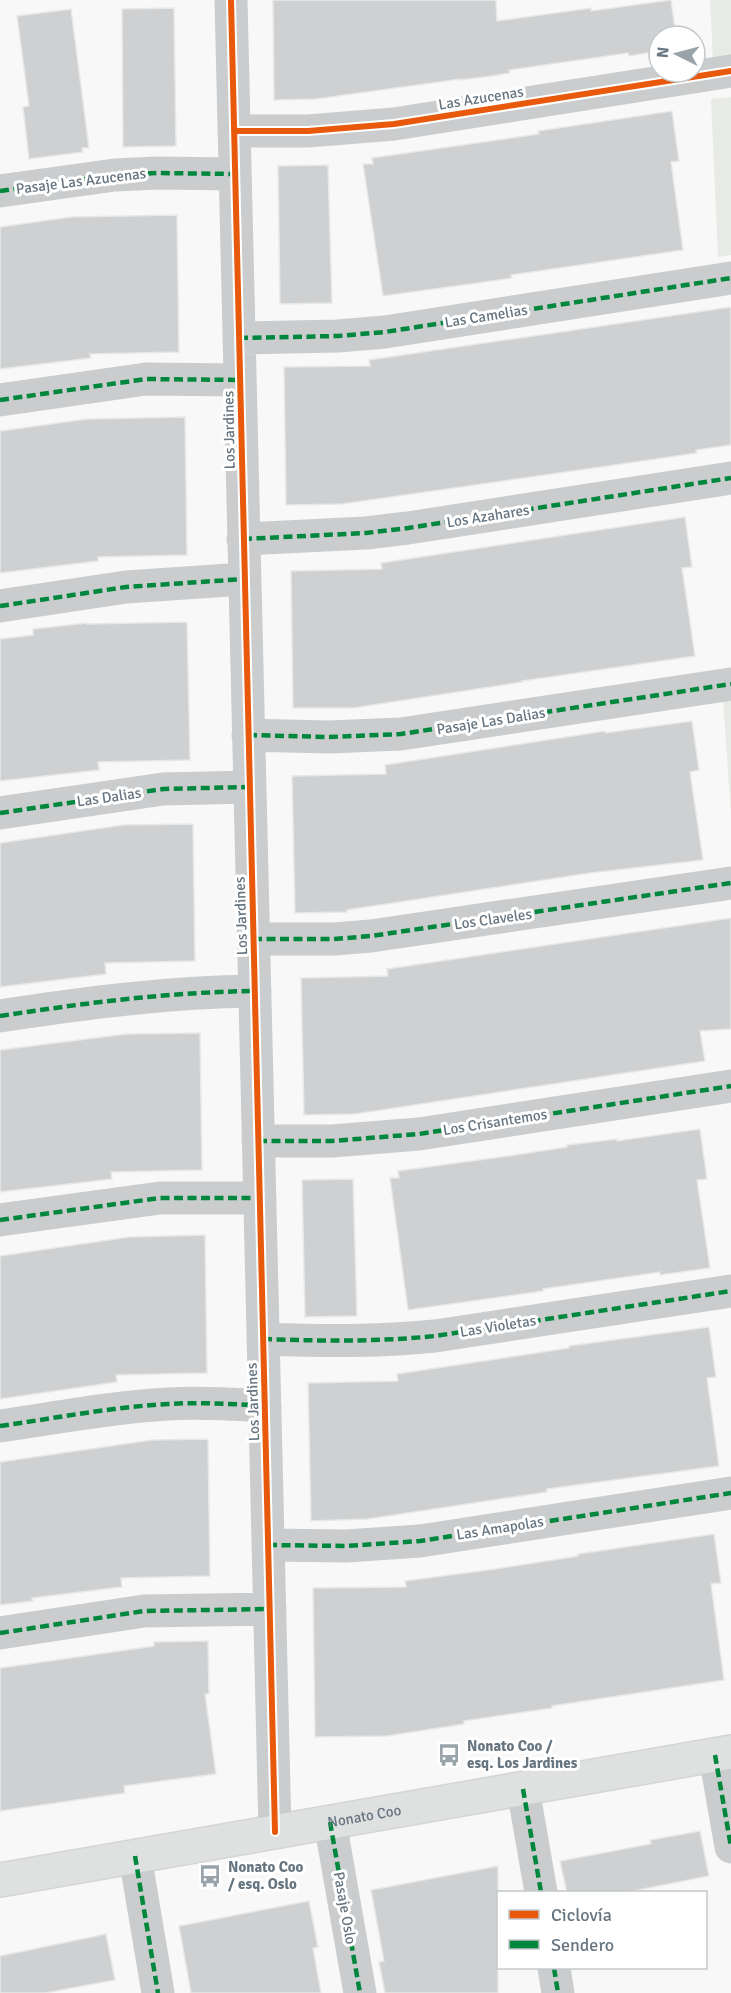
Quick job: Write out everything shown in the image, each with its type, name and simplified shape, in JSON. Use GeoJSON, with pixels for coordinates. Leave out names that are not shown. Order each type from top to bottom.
{"type":"FeatureCollection","features":[{"type":"Feature","properties":{"kind":"main road","name":"Nonato Coo"},"geometry":{"type":"LineString","coordinates":[[0,1880],[723,1754]]}},
{"type":"Feature","properties":{"kind":"street","name":"Los Jardines"},"geometry":{"type":"LineString","coordinates":[[231,0],[248,735],[234,787],[253,939],[275,1832]]}},
{"type":"Feature","properties":{"kind":"street","name":"Las Azucenas"},"geometry":{"type":"LineString","coordinates":[[234,131],[308,131],[394,124],[731,71]]}},
{"type":"Feature","properties":{"kind":"street","name":"Pasaje Las Azucenas"},"geometry":{"type":"LineString","coordinates":[[0,191],[115,175],[235,174]]}},
{"type":"Feature","properties":{"kind":"street","name":"Las Camelias"},"geometry":{"type":"LineString","coordinates":[[239,338],[338,336],[385,332],[731,278]]}},
{"type":"Feature","properties":{"kind":"street"},"geometry":{"type":"LineString","coordinates":[[0,400],[146,379],[240,380]]}},
{"type":"Feature","properties":{"kind":"street","name":"Los Azahares"},"geometry":{"type":"LineString","coordinates":[[243,539],[366,533],[408,528],[731,478]]}},
{"type":"Feature","properties":{"kind":"street"},"geometry":{"type":"LineString","coordinates":[[0,606],[126,587],[244,579]]}},
{"type":"Feature","properties":{"kind":"street","name":"Pasaje Las Dalias"},"geometry":{"type":"LineString","coordinates":[[248,735],[329,737],[401,734],[731,684]]}},
{"type":"Feature","properties":{"kind":"street","name":"Las Dalias"},"geometry":{"type":"LineString","coordinates":[[0,813],[141,792],[234,787]]}},
{"type":"Feature","properties":{"kind":"street","name":"Los Claveles"},"geometry":{"type":"LineString","coordinates":[[253,939],[334,939],[371,936],[731,883]]}},
{"type":"Feature","properties":{"kind":"street"},"geometry":{"type":"LineString","coordinates":[[0,1016],[142,996],[255,991]]}},
{"type":"Feature","properties":{"kind":"street","name":"Los Crisantemos"},"geometry":{"type":"LineString","coordinates":[[258,1141],[332,1141],[419,1134],[731,1086]]}},
{"type":"Feature","properties":{"kind":"street"},"geometry":{"type":"LineString","coordinates":[[0,1220],[160,1198],[260,1198]]}},
{"type":"Feature","properties":{"kind":"street","name":"Las Violetas"},"geometry":{"type":"LineString","coordinates":[[263,1339],[348,1341],[435,1336],[731,1291]]}},
{"type":"Feature","properties":{"kind":"street"},"geometry":{"type":"LineString","coordinates":[[0,1426],[161,1404],[212,1403],[265,1407]]}},
{"type":"Feature","properties":{"kind":"street","name":"Las Amapolas"},"geometry":{"type":"LineString","coordinates":[[268,1545],[345,1546],[420,1541],[731,1493]]}},
{"type":"Feature","properties":{"kind":"street"},"geometry":{"type":"LineString","coordinates":[[0,1633],[144,1611],[270,1609]]}},
{"type":"Feature","properties":{"kind":"street"},"geometry":{"type":"LineString","coordinates":[[723,1754],[731,1847]]}},
{"type":"Feature","properties":{"kind":"street"},"geometry":{"type":"LineString","coordinates":[[523,1789],[541,1891]]}},
{"type":"Feature","properties":{"kind":"street","name":"Pasaje Oslo"},"geometry":{"type":"LineString","coordinates":[[330,1822],[360,1993]]}},
{"type":"Feature","properties":{"kind":"street"},"geometry":{"type":"LineString","coordinates":[[135,1857],[158,1993]]}},
{"type":"Feature","properties":{"kind":"street"},"geometry":{"type":"LineString","coordinates":[[554,1969],[558,1993]]}},
{"type":"Feature","properties":{"kind":"shaded area"},"geometry":{"type":"Polygon","coordinates":[[[710,0],[731,0],[731,57],[713,60],[710,0]]]}},
{"type":"Feature","properties":{"kind":"shaded area"},"geometry":{"type":"Polygon","coordinates":[[[731,97],[731,255],[718,257],[711,99],[731,97]]]}},
{"type":"Feature","properties":{"kind":"shaded area"},"geometry":{"type":"Polygon","coordinates":[[[731,699],[731,814],[723,700],[731,699]]]}},
{"type":"Feature","properties":{"kind":"building"},"geometry":{"type":"Polygon","coordinates":[[[273,0],[496,0],[497,21],[671,0],[674,24],[647,24],[647,53],[629,56],[628,53],[509,70],[510,73],[485,77],[316,99],[274,100],[273,0]]]}},
{"type":"Feature","properties":{"kind":"building"},"geometry":{"type":"Polygon","coordinates":[[[174,8],[176,146],[123,147],[122,9],[174,8]]]}},
{"type":"Feature","properties":{"kind":"building"},"geometry":{"type":"Polygon","coordinates":[[[71,9],[89,148],[82,148],[83,152],[29,159],[23,107],[29,106],[17,16],[71,9]]]}},
{"type":"Feature","properties":{"kind":"building"},"geometry":{"type":"Polygon","coordinates":[[[672,111],[679,161],[671,162],[683,250],[383,296],[363,164],[373,164],[372,158],[539,134],[538,131],[672,111]]]}},
{"type":"Feature","properties":{"kind":"building"},"geometry":{"type":"Polygon","coordinates":[[[328,165],[332,303],[280,304],[278,166],[328,165]]]}},
{"type":"Feature","properties":{"kind":"building"},"geometry":{"type":"Polygon","coordinates":[[[177,215],[179,352],[90,354],[91,358],[0,369],[0,227],[71,217],[177,215]]]}},
{"type":"Feature","properties":{"kind":"building"},"geometry":{"type":"Polygon","coordinates":[[[731,307],[731,445],[696,450],[697,453],[342,504],[286,505],[284,367],[370,366],[369,360],[731,307]]]}},
{"type":"Feature","properties":{"kind":"building"},"geometry":{"type":"Polygon","coordinates":[[[185,417],[187,555],[98,557],[98,561],[0,573],[0,431],[87,419],[185,417]]]}},
{"type":"Feature","properties":{"kind":"building"},"geometry":{"type":"Polygon","coordinates":[[[685,517],[692,567],[682,568],[695,656],[353,708],[293,708],[291,571],[382,569],[381,563],[685,517]]]}},
{"type":"Feature","properties":{"kind":"building"},"geometry":{"type":"Polygon","coordinates":[[[187,622],[190,760],[98,762],[99,770],[0,781],[0,639],[33,635],[33,629],[87,623],[187,622]]]}},
{"type":"Feature","properties":{"kind":"building"},"geometry":{"type":"Polygon","coordinates":[[[692,721],[699,770],[690,772],[703,860],[590,873],[347,910],[347,912],[295,913],[292,776],[386,774],[385,765],[605,731],[605,733],[692,721]]]}},
{"type":"Feature","properties":{"kind":"building"},"geometry":{"type":"Polygon","coordinates":[[[193,824],[195,961],[105,963],[106,974],[0,987],[0,843],[123,825],[193,824]]]}},
{"type":"Feature","properties":{"kind":"building"},"geometry":{"type":"Polygon","coordinates":[[[731,918],[731,1029],[700,1031],[705,1061],[355,1114],[304,1115],[301,978],[388,976],[387,969],[731,918]]]}},
{"type":"Feature","properties":{"kind":"building"},"geometry":{"type":"Polygon","coordinates":[[[200,1033],[202,1170],[111,1172],[112,1179],[0,1192],[0,1050],[126,1034],[200,1033]]]}},
{"type":"Feature","properties":{"kind":"building"},"geometry":{"type":"Polygon","coordinates":[[[700,1129],[707,1179],[697,1180],[710,1268],[660,1275],[660,1272],[408,1310],[390,1178],[399,1178],[398,1171],[567,1147],[567,1145],[617,1139],[617,1141],[700,1129]]]}},
{"type":"Feature","properties":{"kind":"building"},"geometry":{"type":"Polygon","coordinates":[[[353,1179],[357,1316],[305,1317],[302,1180],[353,1179]]]}},
{"type":"Feature","properties":{"kind":"building"},"geometry":{"type":"Polygon","coordinates":[[[205,1235],[207,1373],[116,1375],[117,1382],[0,1399],[0,1256],[129,1237],[205,1235]]]}},
{"type":"Feature","properties":{"kind":"building"},"geometry":{"type":"Polygon","coordinates":[[[709,1327],[716,1377],[707,1378],[719,1466],[547,1489],[547,1492],[368,1519],[311,1521],[308,1383],[398,1381],[397,1374],[569,1348],[569,1346],[709,1327]]]}},
{"type":"Feature","properties":{"kind":"building"},"geometry":{"type":"Polygon","coordinates":[[[208,1439],[210,1576],[121,1578],[122,1587],[32,1598],[33,1601],[0,1605],[0,1462],[152,1440],[208,1439]]]}},
{"type":"Feature","properties":{"kind":"building"},"geometry":{"type":"Polygon","coordinates":[[[714,1534],[721,1583],[711,1584],[724,1680],[552,1706],[552,1708],[464,1721],[464,1724],[387,1736],[315,1737],[313,1588],[406,1587],[405,1581],[714,1534]]]}},
{"type":"Feature","properties":{"kind":"building"},"geometry":{"type":"Polygon","coordinates":[[[208,1641],[209,1694],[205,1694],[216,1774],[124,1786],[125,1793],[0,1811],[0,1668],[154,1646],[154,1642],[208,1641]]]}},
{"type":"Feature","properties":{"kind":"building"},"geometry":{"type":"Polygon","coordinates":[[[700,1831],[709,1876],[633,1891],[567,1891],[560,1861],[651,1844],[650,1840],[700,1831]]]}},
{"type":"Feature","properties":{"kind":"building"},"geometry":{"type":"Polygon","coordinates":[[[498,1866],[498,1993],[385,1993],[379,1962],[384,1961],[371,1890],[498,1866]]]}},
{"type":"Feature","properties":{"kind":"building"},"geometry":{"type":"Polygon","coordinates":[[[309,1901],[318,1947],[313,1948],[321,1993],[191,1993],[179,1926],[309,1901]]]}},
{"type":"Feature","properties":{"kind":"building"},"geometry":{"type":"Polygon","coordinates":[[[106,1934],[115,1980],[45,1993],[0,1993],[0,1956],[106,1934]]]}},
{"type":"Feature","properties":{"kind":"marked path"},"geometry":{"type":"LineString","coordinates":[[0,191],[115,175],[235,174]]}},
{"type":"Feature","properties":{"kind":"marked path"},"geometry":{"type":"LineString","coordinates":[[239,338],[338,336],[385,332],[731,278]]}},
{"type":"Feature","properties":{"kind":"marked path"},"geometry":{"type":"LineString","coordinates":[[0,400],[146,379],[240,380]]}},
{"type":"Feature","properties":{"kind":"marked path"},"geometry":{"type":"LineString","coordinates":[[243,539],[366,533],[408,528],[731,478]]}},
{"type":"Feature","properties":{"kind":"marked path"},"geometry":{"type":"LineString","coordinates":[[0,606],[126,587],[244,579]]}},
{"type":"Feature","properties":{"kind":"marked path"},"geometry":{"type":"LineString","coordinates":[[248,735],[329,737],[401,734],[731,684]]}},
{"type":"Feature","properties":{"kind":"marked path"},"geometry":{"type":"LineString","coordinates":[[0,813],[163,789],[249,787]]}},
{"type":"Feature","properties":{"kind":"marked path"},"geometry":{"type":"LineString","coordinates":[[253,939],[334,939],[371,936],[731,883]]}},
{"type":"Feature","properties":{"kind":"marked path"},"geometry":{"type":"LineString","coordinates":[[0,1016],[127,999],[191,993],[255,991]]}},
{"type":"Feature","properties":{"kind":"marked path"},"geometry":{"type":"LineString","coordinates":[[258,1141],[332,1141],[419,1134],[731,1086]]}},
{"type":"Feature","properties":{"kind":"marked path"},"geometry":{"type":"LineString","coordinates":[[0,1220],[160,1198],[260,1198]]}},
{"type":"Feature","properties":{"kind":"marked path"},"geometry":{"type":"LineString","coordinates":[[263,1339],[349,1340],[435,1336],[731,1291]]}},
{"type":"Feature","properties":{"kind":"marked path"},"geometry":{"type":"LineString","coordinates":[[0,1426],[147,1405],[205,1403],[265,1406]]}},
{"type":"Feature","properties":{"kind":"marked path"},"geometry":{"type":"LineString","coordinates":[[268,1545],[346,1546],[420,1541],[731,1493]]}},
{"type":"Feature","properties":{"kind":"marked path"},"geometry":{"type":"LineString","coordinates":[[0,1633],[144,1611],[270,1609]]}},
{"type":"Feature","properties":{"kind":"marked path"},"geometry":{"type":"LineString","coordinates":[[715,1755],[731,1847]]}},
{"type":"Feature","properties":{"kind":"marked path"},"geometry":{"type":"LineString","coordinates":[[523,1789],[541,1891]]}},
{"type":"Feature","properties":{"kind":"marked path"},"geometry":{"type":"LineString","coordinates":[[330,1822],[360,1993]]}},
{"type":"Feature","properties":{"kind":"marked path"},"geometry":{"type":"LineString","coordinates":[[135,1856],[158,1993]]}},
{"type":"Feature","properties":{"kind":"marked path"},"geometry":{"type":"LineString","coordinates":[[554,1969],[558,1993]]}},
{"type":"Feature","properties":{"kind":"cycle path"},"geometry":{"type":"LineString","coordinates":[[231,0],[275,1832]]}},
{"type":"Feature","properties":{"kind":"cycle path"},"geometry":{"type":"LineString","coordinates":[[234,131],[308,131],[394,124],[731,71]]}},
{"type":"Feature","properties":{"kind":"place","name":"Nonato Coo / esq. Los Jardines"},"geometry":{"type":"Point","coordinates":[449,1755]}},
{"type":"Feature","properties":{"kind":"place","name":"Nonato Coo / esq. Oslo"},"geometry":{"type":"Point","coordinates":[210,1876]}}]}
